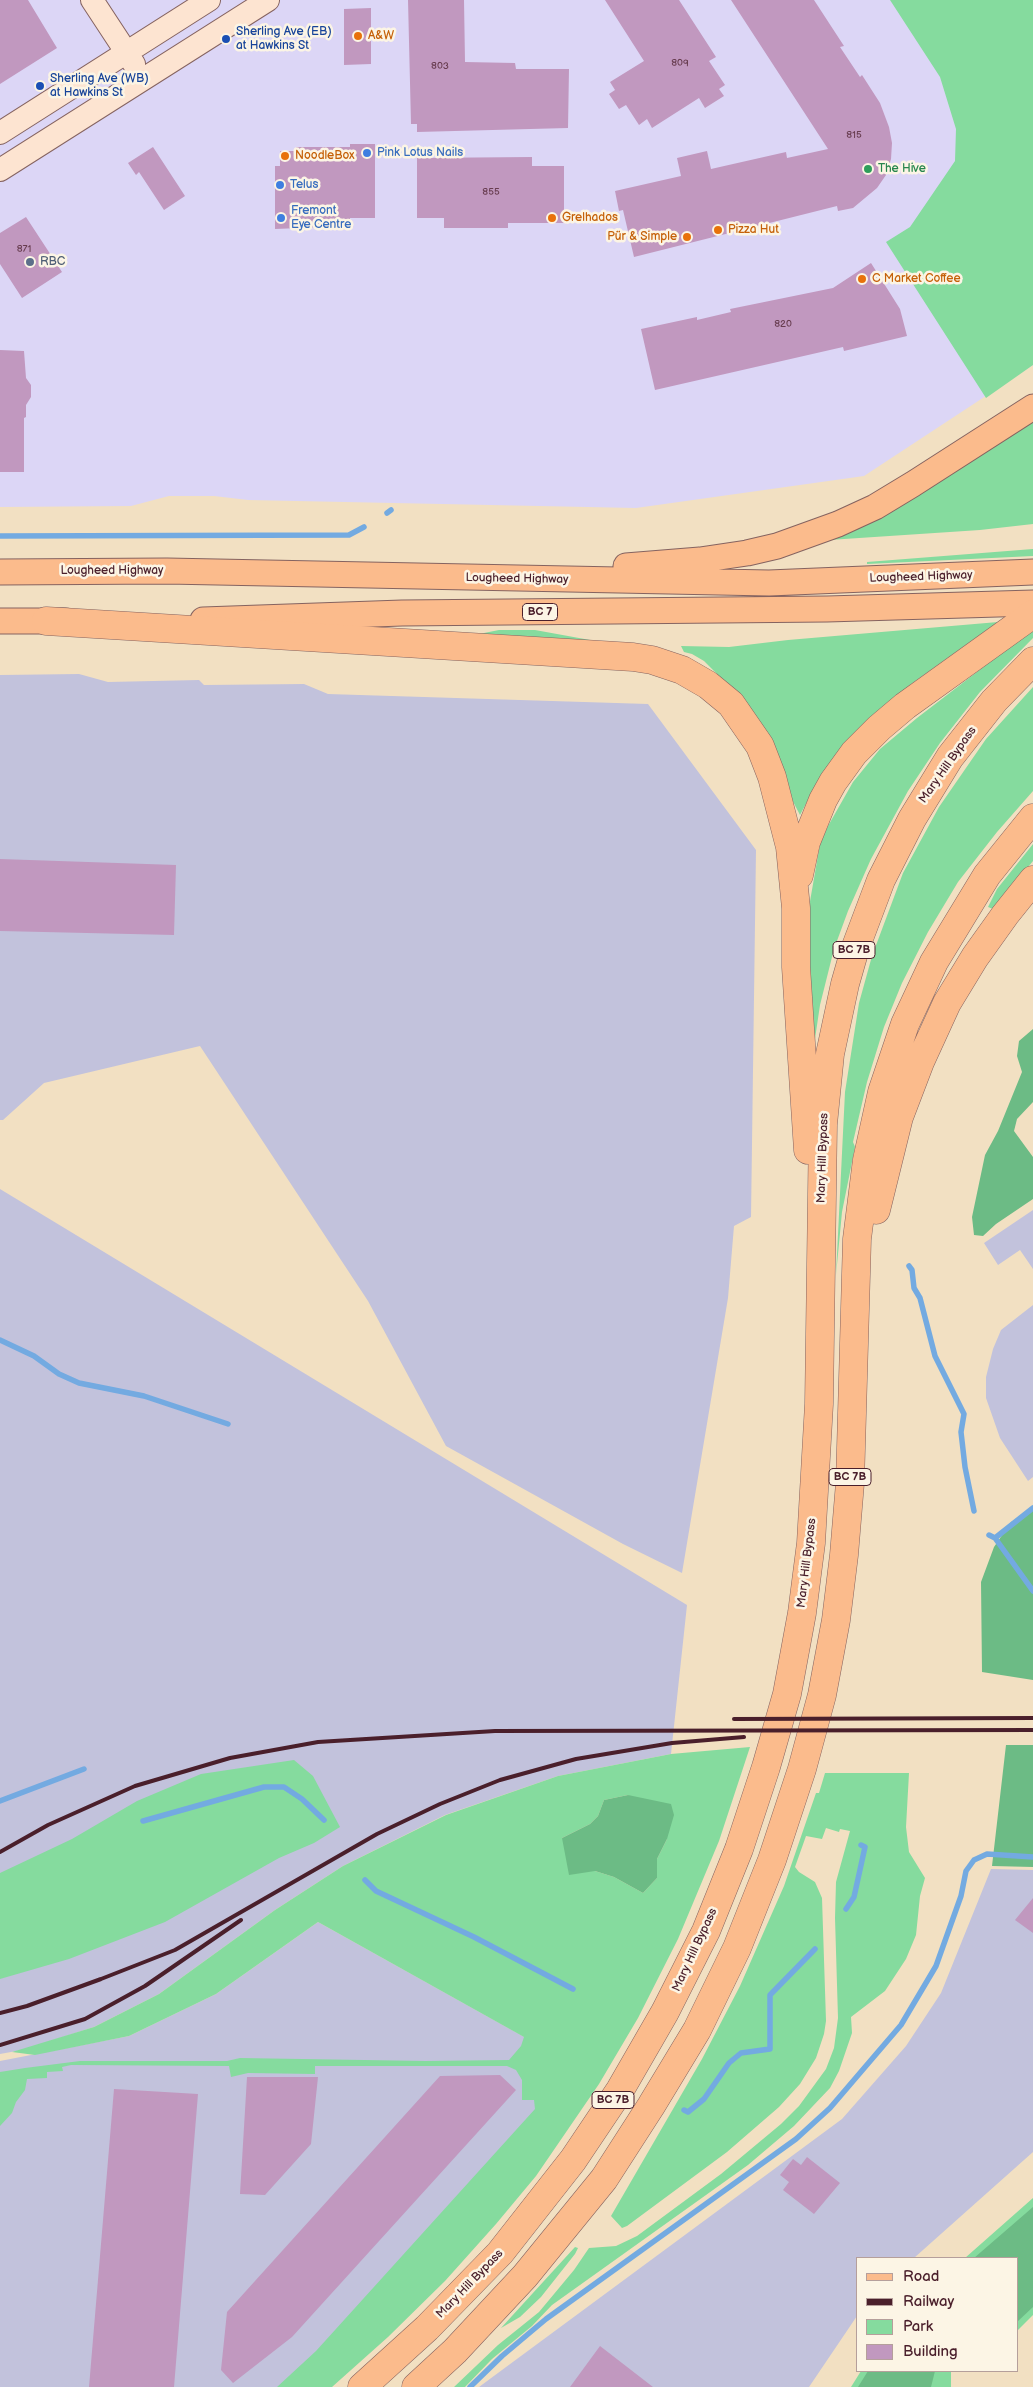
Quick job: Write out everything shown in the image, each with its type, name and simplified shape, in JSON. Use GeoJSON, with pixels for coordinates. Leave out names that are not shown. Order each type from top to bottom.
{"type":"FeatureCollection","features":[{"type":"Feature","properties":{"kind":"highway"},"geometry":{"type":"LineString","coordinates":[[46,621],[601,654],[652,660],[682,670],[708,685],[732,704],[760,746],[772,778],[790,847],[796,908],[799,1032],[820,1291]]}},
{"type":"Feature","properties":{"kind":"highway"},"geometry":{"type":"LineString","coordinates":[[796,908],[800,864],[806,842],[823,800],[844,766],[879,728],[905,706],[1023,621]]}},
{"type":"Feature","properties":{"kind":"highway","name":"Mary Hill Bypass"},"geometry":{"type":"LineString","coordinates":[[362,2387],[427,2328],[500,2253],[573,2160],[634,2067],[665,2012],[706,1931],[739,1849],[766,1767],[787,1694],[802,1612],[811,1543],[819,1404],[822,1161],[826,1091],[837,1019],[855,949],[888,864],[930,787],[977,722],[1033,661]]}},
{"type":"Feature","properties":{"kind":"highway","name":"BC 7B"},"geometry":{"type":"LineString","coordinates":[[416,2387],[455,2351],[525,2276],[604,2179],[697,2030],[744,1930],[772,1860],[802,1768],[822,1695],[834,1628],[844,1555],[850,1483],[857,1239],[867,1160],[882,1092],[893,1056],[920,989],[952,928],[987,874],[1033,818]]}},
{"type":"Feature","properties":{"kind":"highway"},"geometry":{"type":"LineString","coordinates":[[854,1309],[899,1117],[920,1062],[947,1003],[975,956],[1004,915],[1033,880]]}},
{"type":"Feature","properties":{"kind":"main road"},"geometry":{"type":"LineString","coordinates":[[92,0],[143,78]]}},
{"type":"Feature","properties":{"kind":"main road"},"geometry":{"type":"LineString","coordinates":[[0,133],[209,0]]}},
{"type":"Feature","properties":{"kind":"main road"},"geometry":{"type":"LineString","coordinates":[[0,170],[268,0]]}},
{"type":"Feature","properties":{"kind":"main road"},"geometry":{"type":"LineString","coordinates":[[347,576],[625,566],[700,560],[777,546],[838,524],[875,507],[1033,407]]}},
{"type":"Feature","properties":{"kind":"main road","name":"Lougheed Highway"},"geometry":{"type":"LineString","coordinates":[[0,572],[167,571],[769,583],[1033,572]]}},
{"type":"Feature","properties":{"kind":"main road","name":"BC 7"},"geometry":{"type":"LineString","coordinates":[[0,621],[215,620],[402,613],[827,609],[1033,603]]}},
{"type":"Feature","properties":{"kind":"shaded area"},"geometry":{"type":"Polygon","coordinates":[[[0,0],[1033,0],[1033,365],[864,476],[636,508],[248,500],[214,496],[169,496],[131,506],[0,507],[0,0]]]}},
{"type":"Feature","properties":{"kind":"shaded area"},"geometry":{"type":"Polygon","coordinates":[[[79,674],[108,682],[199,680],[204,685],[304,684],[328,694],[648,704],[756,850],[751,1217],[734,1226],[728,1298],[682,1573],[623,1544],[446,1446],[368,1301],[200,1046],[44,1083],[3,1120],[0,1120],[0,675],[79,674]]]}},
{"type":"Feature","properties":{"kind":"shaded area"},"geometry":{"type":"Polygon","coordinates":[[[0,1189],[687,1605],[671,1754],[558,1776],[445,1815],[343,1866],[275,1910],[159,1994],[94,2027],[22,2050],[0,2054],[0,1189]]]}},
{"type":"Feature","properties":{"kind":"shaded area"},"geometry":{"type":"Polygon","coordinates":[[[1033,1210],[1033,1269],[1020,1250],[998,1265],[984,1243],[1033,1210]]]}},
{"type":"Feature","properties":{"kind":"shaded area"},"geometry":{"type":"Polygon","coordinates":[[[1033,1305],[1033,1477],[1028,1481],[1000,1438],[986,1398],[986,1377],[993,1349],[1001,1330],[1033,1305]]]}},
{"type":"Feature","properties":{"kind":"shaded area"},"geometry":{"type":"Polygon","coordinates":[[[991,1869],[1033,1870],[1033,2152],[915,2257],[856,2257],[856,2317],[809,2387],[479,2387],[842,2119],[906,2046],[941,1993],[991,1869]]]}},
{"type":"Feature","properties":{"kind":"shaded area"},"geometry":{"type":"Polygon","coordinates":[[[318,1922],[580,2068],[314,2387],[0,2387],[0,2061],[129,2036],[216,1994],[318,1922]]]}},
{"type":"Feature","properties":{"kind":"green space"},"geometry":{"type":"Polygon","coordinates":[[[890,0],[1033,0],[1033,365],[986,398],[886,242],[910,227],[955,161],[956,129],[940,77],[890,0]]]}},
{"type":"Feature","properties":{"kind":"green space"},"geometry":{"type":"Polygon","coordinates":[[[1033,422],[1033,524],[980,530],[829,540],[896,509],[1033,422]]]}},
{"type":"Feature","properties":{"kind":"green space"},"geometry":{"type":"Polygon","coordinates":[[[1033,549],[1033,556],[867,564],[867,562],[1033,549]]]}},
{"type":"Feature","properties":{"kind":"green space"},"geometry":{"type":"Polygon","coordinates":[[[998,622],[911,684],[860,727],[821,775],[800,815],[737,694],[704,661],[684,652],[681,646],[729,647],[788,640],[998,622]]]}},
{"type":"Feature","properties":{"kind":"green space"},"geometry":{"type":"Polygon","coordinates":[[[1033,629],[1033,638],[980,692],[940,743],[908,791],[871,859],[848,911],[834,949],[820,1005],[812,1059],[808,1001],[809,907],[820,844],[828,826],[853,782],[880,749],[917,718],[1033,629]]]}},
{"type":"Feature","properties":{"kind":"green space"},"geometry":{"type":"Polygon","coordinates":[[[499,630],[535,630],[601,642],[474,635],[499,630]]]}},
{"type":"Feature","properties":{"kind":"green space"},"geometry":{"type":"Polygon","coordinates":[[[1033,687],[1033,791],[997,832],[958,882],[928,932],[902,983],[884,1027],[867,1082],[853,1142],[855,1147],[842,1212],[836,1275],[845,1092],[859,1003],[872,956],[903,873],[939,807],[986,739],[1033,687]]]}},
{"type":"Feature","properties":{"kind":"green space"},"geometry":{"type":"Polygon","coordinates":[[[1033,844],[1033,861],[993,909],[988,907],[997,889],[1033,844]]]}},
{"type":"Feature","properties":{"kind":"green space"},"geometry":{"type":"Polygon","coordinates":[[[1033,1029],[1033,1102],[1017,1119],[1014,1131],[1033,1157],[1033,1199],[996,1224],[983,1236],[974,1235],[972,1217],[985,1155],[998,1131],[1022,1072],[1017,1056],[1019,1041],[1033,1029]]]}},
{"type":"Feature","properties":{"kind":"green space"},"geometry":{"type":"Polygon","coordinates":[[[1033,1509],[1033,1680],[982,1672],[981,1582],[994,1547],[1011,1522],[1033,1509]]]}},
{"type":"Feature","properties":{"kind":"green space"},"geometry":{"type":"Polygon","coordinates":[[[1006,1745],[1033,1745],[1033,1867],[992,1866],[1006,1745]]]}},
{"type":"Feature","properties":{"kind":"green space"},"geometry":{"type":"Polygon","coordinates":[[[750,1747],[719,1841],[678,1939],[638,2018],[599,2084],[536,2176],[445,2281],[388,2337],[332,2387],[277,2387],[316,2351],[535,2109],[534,2100],[522,2100],[522,2080],[516,2070],[507,2066],[315,2066],[315,2074],[248,2073],[231,2077],[229,2066],[71,2065],[62,2067],[63,2071],[47,2072],[47,2078],[27,2079],[25,2090],[16,2102],[12,2113],[0,2126],[0,2072],[25,2068],[80,2061],[227,2061],[240,2058],[426,2061],[509,2060],[521,2046],[524,2037],[318,1922],[216,1994],[129,2036],[35,2055],[12,2052],[94,2027],[159,1994],[275,1910],[343,1866],[446,1815],[558,1776],[671,1754],[750,1747]],[[628,1795],[604,1800],[598,1816],[590,1824],[562,1838],[595,1871],[614,1877],[643,1893],[657,1878],[657,1859],[667,1839],[628,1795]]]}},
{"type":"Feature","properties":{"kind":"green space"},"geometry":{"type":"Polygon","coordinates":[[[294,1760],[313,1776],[340,1827],[314,1843],[279,1858],[165,1922],[69,1959],[0,1979],[0,1873],[72,1839],[137,1801],[201,1774],[294,1760]]]}},
{"type":"Feature","properties":{"kind":"green space"},"geometry":{"type":"Polygon","coordinates":[[[825,1773],[909,1773],[906,1827],[909,1852],[925,1878],[920,1896],[916,1935],[906,1959],[885,1991],[851,2017],[852,2033],[839,2071],[830,2088],[794,2126],[748,2165],[552,2305],[532,2326],[492,2359],[465,2387],[454,2387],[498,2345],[539,2312],[574,2270],[589,2248],[616,2246],[637,2236],[721,2174],[781,2124],[799,2106],[826,2069],[834,2048],[838,2018],[835,1918],[836,1882],[850,1831],[840,1829],[839,1832],[826,1828],[822,1839],[806,1836],[795,1867],[799,1872],[815,1882],[822,1898],[826,2021],[816,2058],[800,2084],[779,2107],[727,2152],[627,2226],[622,2228],[611,2216],[702,2059],[740,1986],[784,1886],[816,1793],[819,1793],[825,1773]]]}},
{"type":"Feature","properties":{"kind":"green space"},"geometry":{"type":"Polygon","coordinates":[[[628,1795],[671,1804],[674,1815],[667,1839],[657,1859],[657,1878],[643,1893],[614,1877],[595,1871],[569,1875],[562,1838],[590,1824],[598,1816],[604,1800],[628,1795]]]}},
{"type":"Feature","properties":{"kind":"green space"},"geometry":{"type":"Polygon","coordinates":[[[1033,2198],[1033,2315],[1018,2330],[1018,2257],[966,2257],[1033,2198]]]}},
{"type":"Feature","properties":{"kind":"green space"},"geometry":{"type":"Polygon","coordinates":[[[1033,2207],[1033,2307],[1018,2321],[1018,2257],[975,2257],[1033,2207]]]}},
{"type":"Feature","properties":{"kind":"green space"},"geometry":{"type":"Polygon","coordinates":[[[575,2247],[578,2248],[575,2254],[541,2297],[520,2317],[501,2328],[575,2247]]]}},
{"type":"Feature","properties":{"kind":"green space"},"geometry":{"type":"Polygon","coordinates":[[[860,2372],[951,2372],[951,2387],[851,2387],[860,2372]]]}},
{"type":"Feature","properties":{"kind":"green space"},"geometry":{"type":"Polygon","coordinates":[[[867,2372],[935,2372],[931,2387],[858,2387],[867,2372]]]}},
{"type":"Feature","properties":{"kind":"building"},"geometry":{"type":"Polygon","coordinates":[[[0,0],[28,0],[57,48],[0,84],[0,0]]]}},
{"type":"Feature","properties":{"kind":"building"},"geometry":{"type":"Polygon","coordinates":[[[408,0],[464,0],[465,62],[515,63],[516,69],[569,69],[568,128],[417,132],[417,124],[411,124],[408,0]]]}},
{"type":"Feature","properties":{"kind":"building"},"geometry":{"type":"Polygon","coordinates":[[[605,0],[679,0],[716,57],[709,61],[725,85],[719,89],[724,96],[705,108],[699,98],[652,128],[647,119],[639,125],[626,105],[619,109],[609,94],[615,90],[610,82],[644,61],[605,0]]]}},
{"type":"Feature","properties":{"kind":"building"},"geometry":{"type":"Polygon","coordinates":[[[731,0],[814,0],[844,46],[840,47],[860,77],[862,75],[880,103],[889,127],[892,143],[891,159],[886,175],[877,188],[853,208],[838,211],[837,206],[634,257],[623,210],[619,211],[615,191],[681,176],[677,158],[707,151],[711,169],[786,152],[787,158],[828,149],[731,0]]]}},
{"type":"Feature","properties":{"kind":"building","name":"A&W"},"geometry":{"type":"Polygon","coordinates":[[[371,8],[371,64],[344,65],[344,9],[371,8]]]}},
{"type":"Feature","properties":{"kind":"building"},"geometry":{"type":"Polygon","coordinates":[[[350,144],[375,144],[375,218],[350,218],[350,226],[275,229],[275,166],[280,166],[280,151],[296,151],[296,147],[350,147],[350,144]]]}},
{"type":"Feature","properties":{"kind":"building"},"geometry":{"type":"Polygon","coordinates":[[[153,147],[185,196],[164,210],[139,172],[136,175],[128,163],[153,147]]]}},
{"type":"Feature","properties":{"kind":"building"},"geometry":{"type":"Polygon","coordinates":[[[532,157],[532,166],[564,166],[564,223],[508,223],[508,228],[444,228],[444,218],[417,218],[417,158],[532,157]]]}},
{"type":"Feature","properties":{"kind":"building"},"geometry":{"type":"Polygon","coordinates":[[[26,217],[62,272],[22,298],[0,264],[0,233],[26,217]]]}},
{"type":"Feature","properties":{"kind":"building"},"geometry":{"type":"Polygon","coordinates":[[[871,263],[900,309],[907,336],[844,351],[843,347],[655,390],[641,329],[697,317],[697,320],[731,312],[730,309],[833,288],[871,263]]]}},
{"type":"Feature","properties":{"kind":"building"},"geometry":{"type":"Polygon","coordinates":[[[0,350],[24,351],[26,378],[31,385],[31,397],[26,405],[26,417],[24,418],[24,472],[0,472],[0,350]]]}},
{"type":"Feature","properties":{"kind":"building"},"geometry":{"type":"Polygon","coordinates":[[[0,859],[176,865],[174,935],[0,931],[0,859]]]}},
{"type":"Feature","properties":{"kind":"building"},"geometry":{"type":"Polygon","coordinates":[[[1033,1898],[1033,1933],[1015,1920],[1033,1898]]]}},
{"type":"Feature","properties":{"kind":"building"},"geometry":{"type":"Polygon","coordinates":[[[500,2075],[516,2090],[292,2337],[233,2383],[221,2370],[227,2312],[440,2076],[500,2075]]]}},
{"type":"Feature","properties":{"kind":"building"},"geometry":{"type":"Polygon","coordinates":[[[247,2077],[318,2077],[311,2144],[265,2195],[240,2194],[247,2077]]]}},
{"type":"Feature","properties":{"kind":"building"},"geometry":{"type":"Polygon","coordinates":[[[114,2089],[198,2094],[174,2387],[89,2387],[114,2089]]]}},
{"type":"Feature","properties":{"kind":"building"},"geometry":{"type":"Polygon","coordinates":[[[807,2157],[840,2183],[814,2214],[783,2190],[789,2182],[780,2175],[793,2159],[801,2165],[807,2157]]]}},
{"type":"Feature","properties":{"kind":"building"},"geometry":{"type":"Polygon","coordinates":[[[600,2346],[653,2387],[570,2387],[600,2346]]]}},
{"type":"Feature","properties":{"kind":"waterway"},"geometry":{"type":"LineString","coordinates":[[387,513],[391,510]]}},
{"type":"Feature","properties":{"kind":"waterway"},"geometry":{"type":"LineString","coordinates":[[0,536],[349,535],[364,527]]}},
{"type":"Feature","properties":{"kind":"waterway"},"geometry":{"type":"LineString","coordinates":[[909,1266],[912,1270],[914,1288],[920,1298],[935,1356],[964,1414],[961,1432],[965,1467],[974,1511]]}},
{"type":"Feature","properties":{"kind":"waterway"},"geometry":{"type":"LineString","coordinates":[[0,1340],[34,1356],[59,1374],[79,1383],[144,1396],[228,1424]]}},
{"type":"Feature","properties":{"kind":"waterway"},"geometry":{"type":"LineString","coordinates":[[995,1538],[1033,1508]]}},
{"type":"Feature","properties":{"kind":"waterway"},"geometry":{"type":"LineString","coordinates":[[989,1535],[995,1538],[1033,1591]]}},
{"type":"Feature","properties":{"kind":"waterway"},"geometry":{"type":"LineString","coordinates":[[0,1801],[84,1769]]}},
{"type":"Feature","properties":{"kind":"waterway"},"geometry":{"type":"LineString","coordinates":[[143,1821],[264,1787],[284,1787],[302,1799],[324,1820]]}},
{"type":"Feature","properties":{"kind":"waterway"},"geometry":{"type":"LineString","coordinates":[[846,1909],[854,1897],[865,1847],[861,1845]]}},
{"type":"Feature","properties":{"kind":"waterway"},"geometry":{"type":"LineString","coordinates":[[470,2387],[502,2356],[546,2319],[796,2139],[830,2108],[901,2025],[936,1966],[961,1896],[966,1871],[974,1860],[987,1854],[1033,1857]]}},
{"type":"Feature","properties":{"kind":"waterway"},"geometry":{"type":"LineString","coordinates":[[365,1880],[376,1891],[474,1937],[573,1989]]}},
{"type":"Feature","properties":{"kind":"waterway"},"geometry":{"type":"LineString","coordinates":[[684,2110],[688,2112],[704,2099],[729,2063],[741,2053],[770,2049],[770,1995],[815,1949]]}},
{"type":"Feature","properties":{"kind":"railway"},"geometry":{"type":"LineString","coordinates":[[734,1719],[1033,1718]]}},
{"type":"Feature","properties":{"kind":"railway"},"geometry":{"type":"LineString","coordinates":[[0,1852],[48,1825],[135,1786],[230,1758],[318,1742],[495,1731],[1033,1730]]}},
{"type":"Feature","properties":{"kind":"railway"},"geometry":{"type":"LineString","coordinates":[[0,2013],[27,2006],[175,1950],[377,1834],[440,1804],[500,1780],[576,1759],[672,1743],[744,1737]]}},
{"type":"Feature","properties":{"kind":"railway"},"geometry":{"type":"LineString","coordinates":[[0,2045],[85,2019],[145,1986],[241,1920]]}},
{"type":"Feature","properties":{"kind":"place","name":"A&W"},"geometry":{"type":"Point","coordinates":[358,36]}},
{"type":"Feature","properties":{"kind":"place","name":"Sherling Ave (EB) at Hawkins St"},"geometry":{"type":"Point","coordinates":[226,39]}},
{"type":"Feature","properties":{"kind":"place","name":"Sherling Ave (WB) at Hawkins St"},"geometry":{"type":"Point","coordinates":[40,86]}},
{"type":"Feature","properties":{"kind":"place","name":"Pink Lotus Nails"},"geometry":{"type":"Point","coordinates":[367,153]}},
{"type":"Feature","properties":{"kind":"place","name":"NoodleBox"},"geometry":{"type":"Point","coordinates":[285,156]}},
{"type":"Feature","properties":{"kind":"place","name":"The Hive"},"geometry":{"type":"Point","coordinates":[868,169]}},
{"type":"Feature","properties":{"kind":"place","name":"Telus"},"geometry":{"type":"Point","coordinates":[280,185]}},
{"type":"Feature","properties":{"kind":"place","name":"Fremont Eye Centre"},"geometry":{"type":"Point","coordinates":[281,218]}},
{"type":"Feature","properties":{"kind":"place","name":"Grelhados"},"geometry":{"type":"Point","coordinates":[552,218]}},
{"type":"Feature","properties":{"kind":"place","name":"Pizza Hut"},"geometry":{"type":"Point","coordinates":[718,230]}},
{"type":"Feature","properties":{"kind":"place","name":"Pür & Simple"},"geometry":{"type":"Point","coordinates":[687,237]}},
{"type":"Feature","properties":{"kind":"place","name":"RBC"},"geometry":{"type":"Point","coordinates":[30,262]}},
{"type":"Feature","properties":{"kind":"place","name":"C Market Coffee"},"geometry":{"type":"Point","coordinates":[862,279]}}]}
